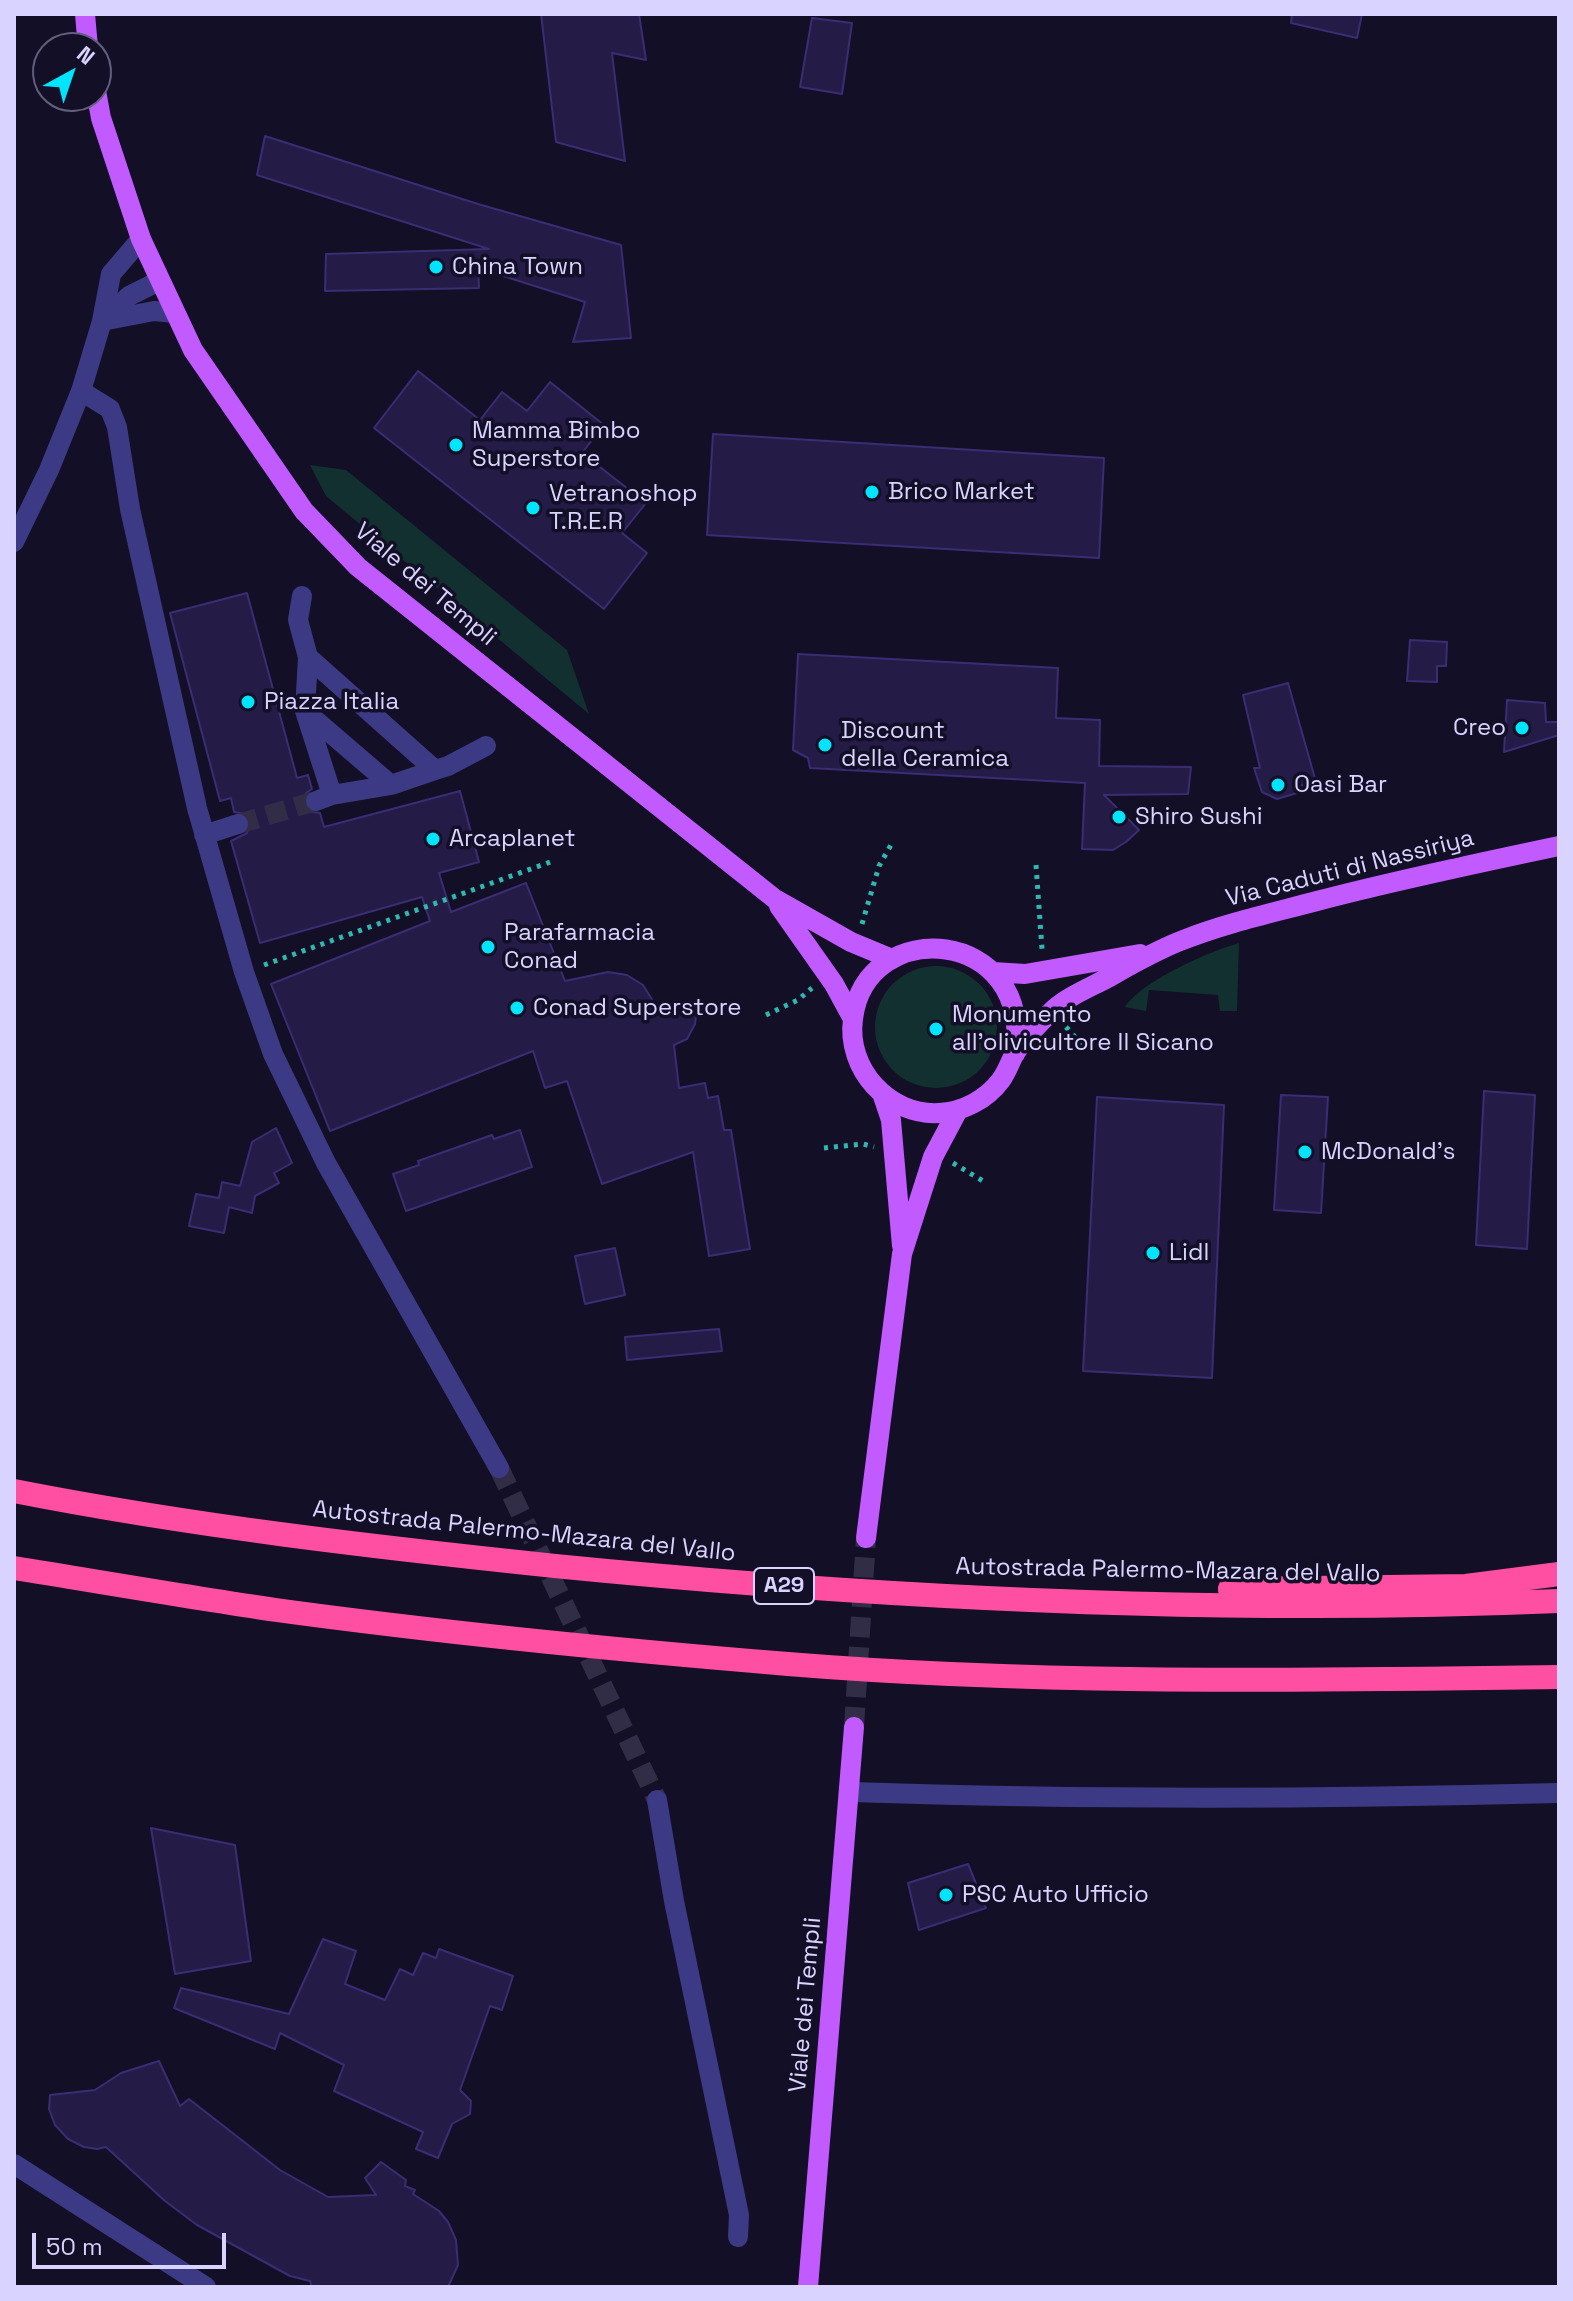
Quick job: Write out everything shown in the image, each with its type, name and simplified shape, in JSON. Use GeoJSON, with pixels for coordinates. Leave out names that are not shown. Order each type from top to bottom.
{"type":"FeatureCollection","features":[{"type":"Feature","properties":{"kind":"highway","name":"Autostrada Palermo-Mazara del Vallo"},"geometry":{"type":"LineString","coordinates":[[14,1491],[166,1516],[434,1553],[740,1584],[1088,1601],[1270,1605],[1559,1601]]}},
{"type":"Feature","properties":{"kind":"highway"},"geometry":{"type":"LineString","coordinates":[[14,1568],[290,1611],[473,1634],[790,1664],[1015,1675],[1252,1680],[1559,1677]]}},
{"type":"Feature","properties":{"kind":"highway"},"geometry":{"type":"LineString","coordinates":[[1088,1601],[1153,1589],[1466,1586],[1559,1574]]}},
{"type":"Feature","properties":{"kind":"main road","name":"Viale dei Templi"},"geometry":{"type":"LineString","coordinates":[[100,112],[141,239],[193,350],[304,511],[358,567],[775,899]]}},
{"type":"Feature","properties":{"kind":"main road","name":"Via Caduti di Nassiriya"},"geometry":{"type":"LineString","coordinates":[[1156,951],[1251,918],[1363,888],[1559,846]]}},
{"type":"Feature","properties":{"kind":"main road"},"geometry":{"type":"LineString","coordinates":[[775,899],[851,942],[892,959]]}},
{"type":"Feature","properties":{"kind":"main road"},"geometry":{"type":"LineString","coordinates":[[775,899],[834,984],[853,1019]]}},
{"type":"Feature","properties":{"kind":"main road"},"geometry":{"type":"LineString","coordinates":[[1015,1054],[1018,1032],[1015,1010],[1007,989],[993,972],[971,956],[945,948],[917,949],[892,959],[873,975],[860,995],[853,1019],[857,1060],[864,1074],[900,1106],[918,1112],[939,1113],[958,1110],[983,1098],[1003,1079],[1015,1054],[1054,1009],[1156,951]]}},
{"type":"Feature","properties":{"kind":"main road"},"geometry":{"type":"LineString","coordinates":[[993,972],[1025,974],[1156,951]]}},
{"type":"Feature","properties":{"kind":"main road"},"geometry":{"type":"LineString","coordinates":[[882,1093],[891,1120],[902,1254]]}},
{"type":"Feature","properties":{"kind":"main road"},"geometry":{"type":"LineString","coordinates":[[866,1538],[902,1254],[933,1157],[958,1110]]}},
{"type":"Feature","properties":{"kind":"main road","name":"Viale dei Templi"},"geometry":{"type":"LineString","coordinates":[[808,2287],[854,1727]]}},
{"type":"Feature","properties":{"kind":"street"},"geometry":{"type":"LineString","coordinates":[[14,542],[49,470],[81,391],[102,321],[111,274],[141,239]]}},
{"type":"Feature","properties":{"kind":"street"},"geometry":{"type":"LineString","coordinates":[[102,321],[129,296],[159,281]]}},
{"type":"Feature","properties":{"kind":"street"},"geometry":{"type":"LineString","coordinates":[[102,321],[154,311],[175,313]]}},
{"type":"Feature","properties":{"kind":"street"},"geometry":{"type":"LineString","coordinates":[[81,391],[110,409],[117,427],[130,509],[204,835],[244,972],[273,1054],[326,1163],[499,1468]]}},
{"type":"Feature","properties":{"kind":"street"},"geometry":{"type":"LineString","coordinates":[[302,596],[298,620],[308,657],[305,711],[324,798],[391,785],[448,766],[486,746]]}},
{"type":"Feature","properties":{"kind":"street"},"geometry":{"type":"LineString","coordinates":[[308,657],[435,770]]}},
{"type":"Feature","properties":{"kind":"street"},"geometry":{"type":"LineString","coordinates":[[305,711],[391,785]]}},
{"type":"Feature","properties":{"kind":"street"},"geometry":{"type":"LineString","coordinates":[[204,835],[238,824]]}},
{"type":"Feature","properties":{"kind":"street"},"geometry":{"type":"LineString","coordinates":[[851,1792],[1016,1797],[1289,1798],[1559,1793]]}},
{"type":"Feature","properties":{"kind":"street"},"geometry":{"type":"LineString","coordinates":[[657,1800],[674,1901],[739,2215],[738,2237]]}},
{"type":"Feature","properties":{"kind":"street"},"geometry":{"type":"LineString","coordinates":[[14,2164],[206,2287]]}},
{"type":"Feature","properties":{"kind":"path"},"geometry":{"type":"LineString","coordinates":[[244,972],[553,861]]}},
{"type":"Feature","properties":{"kind":"green space"},"geometry":{"type":"Polygon","coordinates":[[[310,465],[346,470],[567,650],[589,714],[326,496],[310,465]]]}},
{"type":"Feature","properties":{"kind":"green space"},"geometry":{"type":"Polygon","coordinates":[[[1239,943],[1237,1011],[1220,1011],[1218,995],[1149,990],[1146,1011],[1125,1007],[1160,978],[1194,960],[1239,943]]]}},
{"type":"Feature","properties":{"kind":"green space"},"geometry":{"type":"Polygon","coordinates":[[[936,966],[959,970],[979,984],[993,1004],[997,1027],[993,1050],[979,1070],[959,1084],[936,1088],[913,1084],[893,1070],[879,1050],[875,1027],[879,1004],[893,984],[913,970],[936,966]]]}},
{"type":"Feature","properties":{"kind":"building"},"geometry":{"type":"Polygon","coordinates":[[[541,14],[639,14],[646,60],[612,53],[625,161],[556,142],[541,14]]]}},
{"type":"Feature","properties":{"kind":"building"},"geometry":{"type":"Polygon","coordinates":[[[1292,14],[1362,14],[1357,38],[1291,23],[1292,14]]]}},
{"type":"Feature","properties":{"kind":"building"},"geometry":{"type":"Polygon","coordinates":[[[812,18],[852,23],[842,94],[800,87],[812,18]]]}},
{"type":"Feature","properties":{"kind":"building"},"geometry":{"type":"Polygon","coordinates":[[[265,136],[478,204],[621,245],[631,338],[573,342],[585,302],[478,268],[479,288],[325,291],[326,254],[489,249],[257,175],[265,136]]]}},
{"type":"Feature","properties":{"kind":"building","name":"Vetranoshop T.R.E.R"},"geometry":{"type":"Polygon","coordinates":[[[418,371],[480,420],[502,392],[527,411],[550,382],[604,425],[582,453],[646,503],[622,533],[647,553],[604,609],[374,428],[418,371]]]}},
{"type":"Feature","properties":{"kind":"building"},"geometry":{"type":"Polygon","coordinates":[[[713,434],[1104,458],[1099,558],[707,535],[713,434]]]}},
{"type":"Feature","properties":{"kind":"building"},"geometry":{"type":"Polygon","coordinates":[[[247,593],[297,778],[308,775],[312,789],[306,793],[304,805],[308,811],[320,813],[324,827],[460,791],[479,862],[439,873],[451,912],[526,883],[565,981],[608,972],[627,975],[643,985],[661,1014],[698,1000],[695,1024],[687,1039],[674,1045],[679,1088],[705,1083],[708,1098],[718,1096],[724,1130],[731,1130],[750,1249],[709,1256],[693,1152],[602,1184],[567,1081],[545,1088],[533,1051],[330,1131],[271,984],[430,921],[422,897],[260,943],[231,841],[247,833],[251,821],[246,814],[234,812],[231,798],[220,801],[170,613],[247,593]]]}},
{"type":"Feature","properties":{"kind":"building"},"geometry":{"type":"Polygon","coordinates":[[[1410,640],[1447,642],[1446,666],[1437,666],[1437,682],[1407,681],[1410,640]]]}},
{"type":"Feature","properties":{"kind":"building"},"geometry":{"type":"Polygon","coordinates":[[[798,654],[1058,668],[1056,718],[1100,720],[1099,766],[1191,767],[1188,794],[1104,795],[1139,830],[1113,850],[1082,849],[1085,783],[810,768],[808,758],[793,750],[798,654]]]}},
{"type":"Feature","properties":{"kind":"building"},"geometry":{"type":"Polygon","coordinates":[[[1288,683],[1316,782],[1295,787],[1297,793],[1277,799],[1262,792],[1254,768],[1260,768],[1243,695],[1288,683]]]}},
{"type":"Feature","properties":{"kind":"building"},"geometry":{"type":"Polygon","coordinates":[[[1507,700],[1545,703],[1546,722],[1559,722],[1559,735],[1504,752],[1507,700]]]}},
{"type":"Feature","properties":{"kind":"building"},"geometry":{"type":"Polygon","coordinates":[[[1484,1091],[1535,1095],[1527,1249],[1476,1245],[1484,1091]]]}},
{"type":"Feature","properties":{"kind":"building"},"geometry":{"type":"Polygon","coordinates":[[[1281,1095],[1328,1097],[1321,1213],[1274,1210],[1281,1095]]]}},
{"type":"Feature","properties":{"kind":"building","name":"Lidl"},"geometry":{"type":"Polygon","coordinates":[[[1097,1097],[1224,1105],[1212,1378],[1083,1371],[1097,1097]]]}},
{"type":"Feature","properties":{"kind":"building"},"geometry":{"type":"Polygon","coordinates":[[[276,1128],[292,1163],[274,1173],[279,1183],[255,1196],[252,1213],[229,1207],[224,1233],[189,1226],[196,1194],[219,1198],[222,1182],[240,1186],[252,1142],[276,1128]]]}},
{"type":"Feature","properties":{"kind":"building"},"geometry":{"type":"Polygon","coordinates":[[[520,1130],[532,1167],[406,1211],[393,1174],[419,1165],[418,1161],[492,1135],[494,1139],[520,1130]]]}},
{"type":"Feature","properties":{"kind":"building"},"geometry":{"type":"Polygon","coordinates":[[[615,1248],[625,1295],[585,1304],[575,1256],[615,1248]]]}},
{"type":"Feature","properties":{"kind":"building"},"geometry":{"type":"Polygon","coordinates":[[[719,1329],[722,1351],[627,1360],[625,1337],[719,1329]]]}},
{"type":"Feature","properties":{"kind":"building"},"geometry":{"type":"Polygon","coordinates":[[[151,1828],[235,1845],[251,1961],[175,1974],[151,1828]]]}},
{"type":"Feature","properties":{"kind":"building","name":"PSC Auto Ufficio"},"geometry":{"type":"Polygon","coordinates":[[[968,1864],[986,1908],[919,1930],[908,1883],[968,1864]]]}},
{"type":"Feature","properties":{"kind":"building"},"geometry":{"type":"Polygon","coordinates":[[[323,1939],[356,1951],[345,1984],[385,2000],[400,1969],[413,1975],[423,1953],[436,1958],[439,1949],[513,1976],[502,2010],[490,2006],[460,2090],[471,2101],[470,2114],[452,2124],[438,2158],[416,2149],[423,2132],[334,2091],[344,2065],[280,2033],[275,2049],[174,2008],[181,1988],[289,2014],[323,1939]]]}},
{"type":"Feature","properties":{"kind":"building"},"geometry":{"type":"Polygon","coordinates":[[[159,2061],[180,2106],[189,2099],[280,2170],[328,2197],[376,2195],[365,2178],[381,2162],[406,2180],[405,2186],[415,2190],[413,2194],[439,2211],[456,2240],[458,2265],[448,2287],[312,2287],[310,2281],[290,2276],[197,2225],[165,2201],[106,2147],[84,2147],[68,2139],[55,2125],[49,2109],[50,2095],[95,2090],[121,2073],[159,2061]]]}},
{"type":"Feature","properties":{"kind":"tunnel"},"geometry":{"type":"LineString","coordinates":[[238,824],[316,801]]}},
{"type":"Feature","properties":{"kind":"tunnel"},"geometry":{"type":"LineString","coordinates":[[499,1468],[657,1800]]}},
{"type":"Feature","properties":{"kind":"tunnel"},"geometry":{"type":"LineString","coordinates":[[854,1727],[866,1538]]}},
{"type":"Feature","properties":{"kind":"place","name":"China Town"},"geometry":{"type":"Point","coordinates":[436,267]}},
{"type":"Feature","properties":{"kind":"place","name":"Mamma Bimbo Superstore"},"geometry":{"type":"Point","coordinates":[456,445]}},
{"type":"Feature","properties":{"kind":"place","name":"Brico Market"},"geometry":{"type":"Point","coordinates":[872,492]}},
{"type":"Feature","properties":{"kind":"place","name":"Vetranoshop T.R.E.R"},"geometry":{"type":"Point","coordinates":[533,508]}},
{"type":"Feature","properties":{"kind":"place","name":"Piazza Italia"},"geometry":{"type":"Point","coordinates":[248,702]}},
{"type":"Feature","properties":{"kind":"place","name":"Creo"},"geometry":{"type":"Point","coordinates":[1522,728]}},
{"type":"Feature","properties":{"kind":"place","name":"Discount della Ceramica"},"geometry":{"type":"Point","coordinates":[825,745]}},
{"type":"Feature","properties":{"kind":"place","name":"Oasi Bar"},"geometry":{"type":"Point","coordinates":[1278,785]}},
{"type":"Feature","properties":{"kind":"place","name":"Shiro Sushi"},"geometry":{"type":"Point","coordinates":[1119,817]}},
{"type":"Feature","properties":{"kind":"place","name":"Arcaplanet"},"geometry":{"type":"Point","coordinates":[433,839]}},
{"type":"Feature","properties":{"kind":"place","name":"Parafarmacia Conad"},"geometry":{"type":"Point","coordinates":[488,947]}},
{"type":"Feature","properties":{"kind":"place","name":"Conad Superstore"},"geometry":{"type":"Point","coordinates":[517,1008]}},
{"type":"Feature","properties":{"kind":"place","name":"Monumento all'olivicultore Il Sicano"},"geometry":{"type":"Point","coordinates":[936,1029]}},
{"type":"Feature","properties":{"kind":"place","name":"McDonald's"},"geometry":{"type":"Point","coordinates":[1305,1152]}},
{"type":"Feature","properties":{"kind":"place","name":"Lidl"},"geometry":{"type":"Point","coordinates":[1153,1253]}},
{"type":"Feature","properties":{"kind":"place","name":"PSC Auto Ufficio"},"geometry":{"type":"Point","coordinates":[946,1895]}}]}
